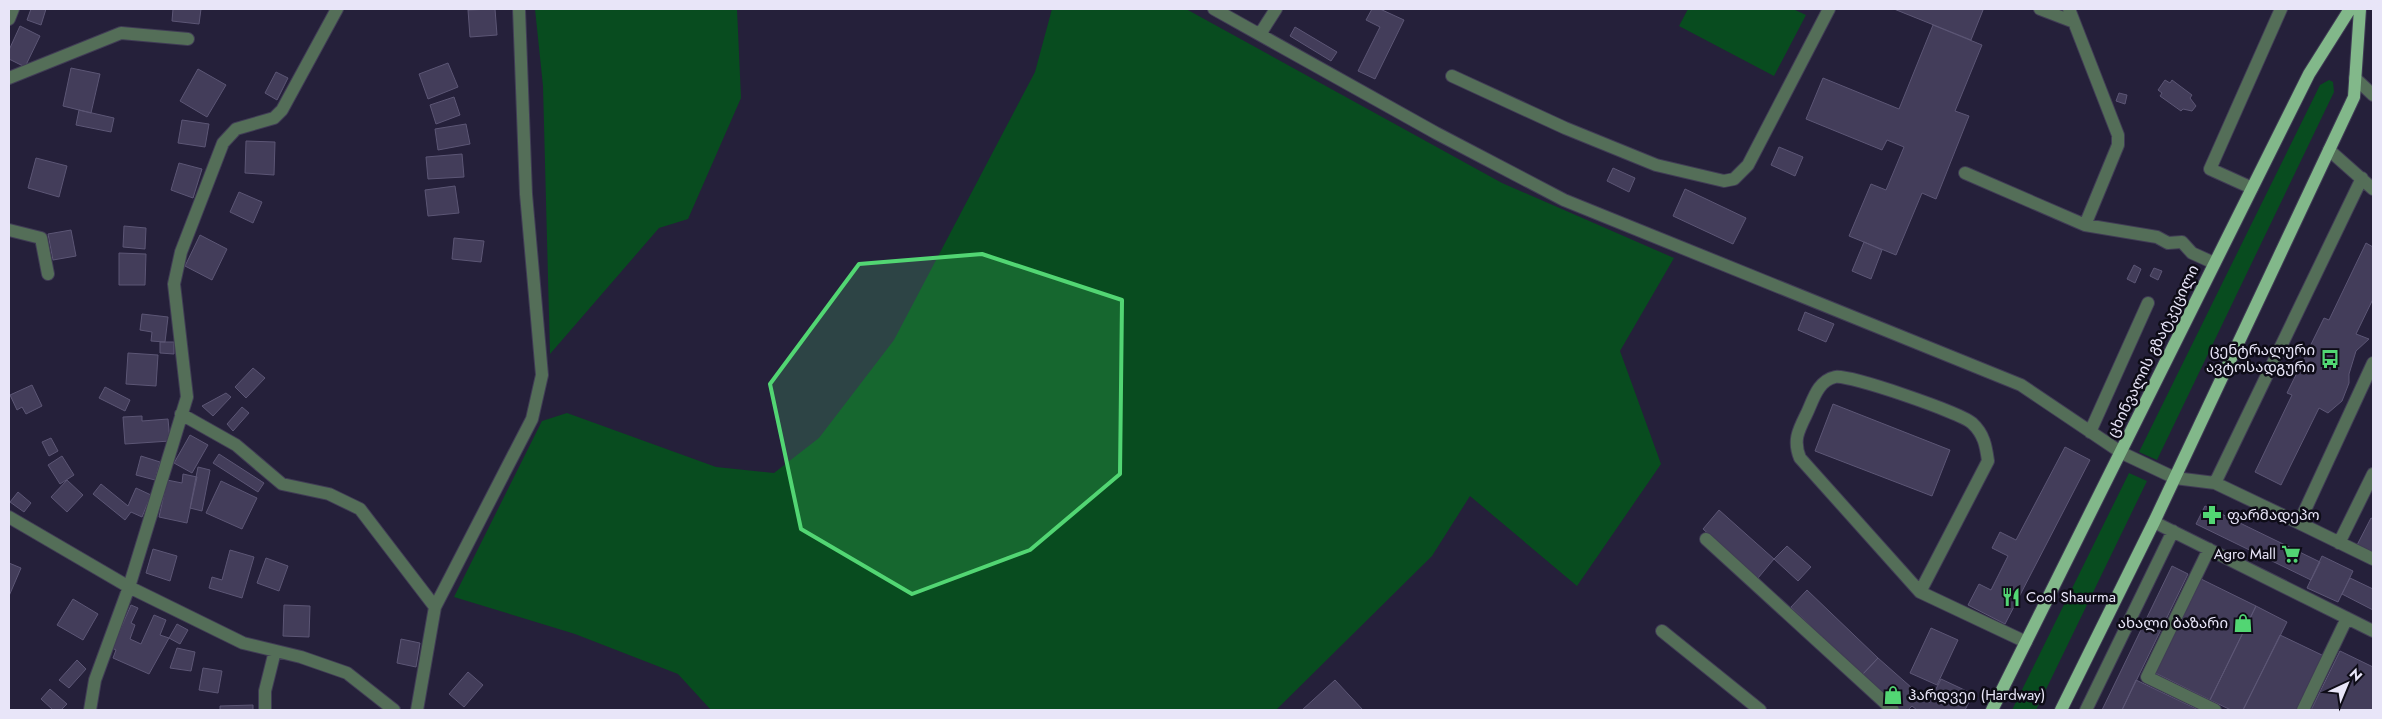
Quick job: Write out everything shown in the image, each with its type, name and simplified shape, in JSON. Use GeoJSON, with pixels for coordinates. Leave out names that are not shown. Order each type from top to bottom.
{"type":"FeatureCollection","features":[{"type":"Feature","properties":{"kind":"main road","name":"ცხინვალის გზატკეცილი"},"geometry":{"type":"LineString","coordinates":[[1992,710],[2122,453],[2214,263],[2309,74],[2350,9]]}},
{"type":"Feature","properties":{"kind":"main road"},"geometry":{"type":"LineString","coordinates":[[2061,710],[2154,522],[2354,97],[2360,9]]}},
{"type":"Feature","properties":{"kind":"street"},"geometry":{"type":"LineString","coordinates":[[9,19],[13,9]]}},
{"type":"Feature","properties":{"kind":"street"},"geometry":{"type":"LineString","coordinates":[[90,710],[95,680],[129,587],[187,397],[174,284],[184,242],[223,143],[236,129],[274,118],[282,110],[337,9]]}},
{"type":"Feature","properties":{"kind":"street"},"geometry":{"type":"LineString","coordinates":[[417,710],[434,607],[532,419],[542,375],[526,194],[519,9]]}},
{"type":"Feature","properties":{"kind":"street"},"geometry":{"type":"LineString","coordinates":[[1214,9],[1436,133],[1564,200],[2021,385],[2122,453],[2175,478],[2215,483],[2373,559]]}},
{"type":"Feature","properties":{"kind":"street"},"geometry":{"type":"LineString","coordinates":[[1260,34],[1276,9]]}},
{"type":"Feature","properties":{"kind":"street"},"geometry":{"type":"LineString","coordinates":[[1452,76],[1564,128],[1656,165],[1724,181],[1734,179],[1748,165],[1829,9]]}},
{"type":"Feature","properties":{"kind":"street"},"geometry":{"type":"LineString","coordinates":[[2040,9],[2074,22]]}},
{"type":"Feature","properties":{"kind":"street"},"geometry":{"type":"LineString","coordinates":[[2069,9],[2118,135],[2118,145],[2085,225]]}},
{"type":"Feature","properties":{"kind":"street"},"geometry":{"type":"LineString","coordinates":[[2252,188],[2210,169],[2281,9]]}},
{"type":"Feature","properties":{"kind":"street"},"geometry":{"type":"LineString","coordinates":[[9,78],[121,33],[188,39]]}},
{"type":"Feature","properties":{"kind":"street"},"geometry":{"type":"LineString","coordinates":[[2355,78],[2373,95]]}},
{"type":"Feature","properties":{"kind":"street"},"geometry":{"type":"LineString","coordinates":[[2330,150],[2373,189]]}},
{"type":"Feature","properties":{"kind":"street"},"geometry":{"type":"LineString","coordinates":[[1965,173],[2085,225],[2156,237],[2168,243],[2182,242],[2192,253],[2214,263]]}},
{"type":"Feature","properties":{"kind":"street"},"geometry":{"type":"LineString","coordinates":[[2215,483],[2362,178]]}},
{"type":"Feature","properties":{"kind":"street"},"geometry":{"type":"LineString","coordinates":[[9,230],[41,238],[48,274]]}},
{"type":"Feature","properties":{"kind":"street"},"geometry":{"type":"LineString","coordinates":[[2090,432],[2148,303]]}},
{"type":"Feature","properties":{"kind":"street"},"geometry":{"type":"LineString","coordinates":[[2299,523],[2373,364]]}},
{"type":"Feature","properties":{"kind":"street"},"geometry":{"type":"LineString","coordinates":[[1920,592],[1988,461],[1985,441],[1971,422],[1863,380],[1835,377],[1820,385],[1797,433],[1796,446],[1800,458],[1920,592],[2026,642]]}},
{"type":"Feature","properties":{"kind":"street"},"geometry":{"type":"LineString","coordinates":[[181,414],[236,445],[282,484],[329,494],[360,509],[434,607]]}},
{"type":"Feature","properties":{"kind":"street"},"geometry":{"type":"LineString","coordinates":[[2339,542],[2373,474]]}},
{"type":"Feature","properties":{"kind":"street"},"geometry":{"type":"LineString","coordinates":[[9,516],[129,587],[244,643],[301,656],[347,673],[394,710]]}},
{"type":"Feature","properties":{"kind":"street"},"geometry":{"type":"LineString","coordinates":[[2154,522],[2373,631]]}},
{"type":"Feature","properties":{"kind":"street"},"geometry":{"type":"LineString","coordinates":[[2086,710],[2173,531]]}},
{"type":"Feature","properties":{"kind":"street"},"geometry":{"type":"LineString","coordinates":[[1706,539],[1893,710]]}},
{"type":"Feature","properties":{"kind":"street"},"geometry":{"type":"LineString","coordinates":[[2209,548],[2147,677],[2215,710]]}},
{"type":"Feature","properties":{"kind":"street"},"geometry":{"type":"LineString","coordinates":[[2303,710],[2347,618]]}},
{"type":"Feature","properties":{"kind":"street"},"geometry":{"type":"LineString","coordinates":[[1662,631],[1760,710]]}},
{"type":"Feature","properties":{"kind":"street"},"geometry":{"type":"LineString","coordinates":[[265,710],[266,691],[275,651]]}},
{"type":"Feature","properties":{"kind":"highlighted area"},"geometry":{"type":"Polygon","coordinates":[[[982,254],[1122,300],[1120,474],[1030,550],[912,594],[801,529],[770,384],[859,264],[982,254]]]}},
{"type":"Feature","properties":{"kind":"green space"},"geometry":{"type":"Polygon","coordinates":[[[535,9],[737,9],[741,98],[688,219],[659,228],[550,354],[543,86],[535,9]]]}},
{"type":"Feature","properties":{"kind":"green space"},"geometry":{"type":"Polygon","coordinates":[[[1052,9],[1186,9],[1502,183],[1674,258],[1620,351],[1661,464],[1577,586],[1470,496],[1432,556],[1276,710],[711,710],[678,674],[575,634],[454,597],[542,421],[567,413],[716,467],[774,473],[819,438],[894,340],[1035,72],[1052,9]]]}},
{"type":"Feature","properties":{"kind":"green space"},"geometry":{"type":"Polygon","coordinates":[[[1688,9],[1793,9],[1806,15],[1774,76],[1679,26],[1688,9]]]}},
{"type":"Feature","properties":{"kind":"green space"},"geometry":{"type":"Polygon","coordinates":[[[2329,80],[2333,82],[2334,92],[2157,460],[2139,452],[2320,85],[2329,80]]]}},
{"type":"Feature","properties":{"kind":"green space"},"geometry":{"type":"Polygon","coordinates":[[[2129,473],[2147,481],[2036,710],[2012,710],[2129,473]]]}},
{"type":"Feature","properties":{"kind":"building"},"geometry":{"type":"Polygon","coordinates":[[[31,9],[46,9],[41,25],[27,20],[31,9]]]}},
{"type":"Feature","properties":{"kind":"building"},"geometry":{"type":"Polygon","coordinates":[[[173,9],[201,9],[199,24],[172,21],[173,9]]]}},
{"type":"Feature","properties":{"kind":"building"},"geometry":{"type":"Polygon","coordinates":[[[495,9],[497,35],[470,37],[468,10],[495,9]]]}},
{"type":"Feature","properties":{"kind":"building"},"geometry":{"type":"Polygon","coordinates":[[[1372,9],[1380,9],[1404,20],[1375,79],[1358,71],[1380,27],[1366,20],[1372,9]]]}},
{"type":"Feature","properties":{"kind":"building"},"geometry":{"type":"Polygon","coordinates":[[[1894,9],[1980,9],[1983,10],[1971,40],[1894,9]]]}},
{"type":"Feature","properties":{"kind":"building"},"geometry":{"type":"Polygon","coordinates":[[[1933,25],[1982,45],[1955,111],[1969,116],[1936,199],[1922,193],[1896,255],[1849,236],[1871,184],[1886,190],[1904,147],[1887,140],[1882,150],[1806,119],[1823,78],[1899,109],[1933,25]]]}},
{"type":"Feature","properties":{"kind":"building"},"geometry":{"type":"Polygon","coordinates":[[[20,26],[40,36],[25,67],[9,59],[9,50],[20,26]]]}},
{"type":"Feature","properties":{"kind":"building"},"geometry":{"type":"Polygon","coordinates":[[[1295,27],[1337,52],[1331,61],[1290,36],[1295,27]]]}},
{"type":"Feature","properties":{"kind":"building"},"geometry":{"type":"Polygon","coordinates":[[[448,63],[458,87],[428,99],[419,74],[448,63]]]}},
{"type":"Feature","properties":{"kind":"building"},"geometry":{"type":"Polygon","coordinates":[[[71,68],[100,74],[91,113],[63,106],[71,68]]]}},
{"type":"Feature","properties":{"kind":"building"},"geometry":{"type":"Polygon","coordinates":[[[198,69],[226,85],[207,117],[180,101],[198,69]]]}},
{"type":"Feature","properties":{"kind":"building"},"geometry":{"type":"Polygon","coordinates":[[[276,72],[288,78],[277,100],[265,93],[276,72]]]}},
{"type":"Feature","properties":{"kind":"building"},"geometry":{"type":"Polygon","coordinates":[[[2165,80],[2170,83],[2172,80],[2192,95],[2190,98],[2196,106],[2192,111],[2183,109],[2181,111],[2160,96],[2162,93],[2158,90],[2165,80]]]}},
{"type":"Feature","properties":{"kind":"building"},"geometry":{"type":"Polygon","coordinates":[[[2119,93],[2127,95],[2125,104],[2116,101],[2119,93]]]}},
{"type":"Feature","properties":{"kind":"building"},"geometry":{"type":"Polygon","coordinates":[[[454,97],[460,115],[436,124],[430,105],[454,97]]]}},
{"type":"Feature","properties":{"kind":"building"},"geometry":{"type":"Polygon","coordinates":[[[79,110],[114,118],[111,132],[76,125],[79,110]]]}},
{"type":"Feature","properties":{"kind":"building"},"geometry":{"type":"Polygon","coordinates":[[[182,120],[209,124],[205,147],[178,143],[182,120]]]}},
{"type":"Feature","properties":{"kind":"building"},"geometry":{"type":"Polygon","coordinates":[[[466,124],[470,144],[438,150],[435,129],[466,124]]]}},
{"type":"Feature","properties":{"kind":"building"},"geometry":{"type":"Polygon","coordinates":[[[246,141],[275,142],[274,175],[245,173],[246,141]]]}},
{"type":"Feature","properties":{"kind":"building"},"geometry":{"type":"Polygon","coordinates":[[[1779,147],[1803,157],[1795,176],[1771,165],[1779,147]]]}},
{"type":"Feature","properties":{"kind":"building"},"geometry":{"type":"Polygon","coordinates":[[[462,154],[464,177],[428,179],[426,157],[462,154]]]}},
{"type":"Feature","properties":{"kind":"building"},"geometry":{"type":"Polygon","coordinates":[[[36,158],[67,166],[59,197],[28,188],[36,158]]]}},
{"type":"Feature","properties":{"kind":"building"},"geometry":{"type":"Polygon","coordinates":[[[179,163],[202,169],[193,198],[171,190],[179,163]]]}},
{"type":"Feature","properties":{"kind":"building"},"geometry":{"type":"Polygon","coordinates":[[[1613,168],[1635,178],[1629,192],[1607,181],[1613,168]]]}},
{"type":"Feature","properties":{"kind":"building"},"geometry":{"type":"Polygon","coordinates":[[[455,186],[459,213],[428,216],[425,190],[455,186]]]}},
{"type":"Feature","properties":{"kind":"building"},"geometry":{"type":"Polygon","coordinates":[[[1685,189],[1746,218],[1733,244],[1673,216],[1685,189]]]}},
{"type":"Feature","properties":{"kind":"building"},"geometry":{"type":"Polygon","coordinates":[[[239,192],[262,202],[253,223],[230,212],[239,192]]]}},
{"type":"Feature","properties":{"kind":"building"},"geometry":{"type":"Polygon","coordinates":[[[124,226],[146,228],[145,249],[123,247],[124,226]]]}},
{"type":"Feature","properties":{"kind":"building"},"geometry":{"type":"Polygon","coordinates":[[[71,230],[76,256],[53,260],[48,234],[71,230]]]}},
{"type":"Feature","properties":{"kind":"building"},"geometry":{"type":"Polygon","coordinates":[[[200,235],[227,249],[212,280],[185,266],[200,235]]]}},
{"type":"Feature","properties":{"kind":"building"},"geometry":{"type":"Polygon","coordinates":[[[454,238],[484,241],[481,262],[452,259],[454,238]]]}},
{"type":"Feature","properties":{"kind":"building"},"geometry":{"type":"Polygon","coordinates":[[[1864,242],[1882,250],[1871,279],[1852,271],[1864,242]]]}},
{"type":"Feature","properties":{"kind":"building"},"geometry":{"type":"Polygon","coordinates":[[[2366,243],[2373,247],[2373,299],[2356,334],[2369,339],[2356,351],[2349,374],[2349,383],[2342,401],[2328,413],[2319,408],[2281,485],[2255,472],[2292,395],[2287,393],[2324,318],[2329,320],[2366,243]]]}},
{"type":"Feature","properties":{"kind":"building"},"geometry":{"type":"Polygon","coordinates":[[[119,253],[146,254],[145,285],[119,285],[119,253]]]}},
{"type":"Feature","properties":{"kind":"building"},"geometry":{"type":"Polygon","coordinates":[[[2134,265],[2141,269],[2135,283],[2127,279],[2134,265]]]}},
{"type":"Feature","properties":{"kind":"building"},"geometry":{"type":"Polygon","coordinates":[[[2154,268],[2162,271],[2158,280],[2150,276],[2154,268]]]}},
{"type":"Feature","properties":{"kind":"building"},"geometry":{"type":"Polygon","coordinates":[[[1805,312],[1834,324],[1826,342],[1798,330],[1805,312]]]}},
{"type":"Feature","properties":{"kind":"building"},"geometry":{"type":"Polygon","coordinates":[[[142,314],[168,317],[165,342],[151,341],[152,332],[140,330],[142,314]]]}},
{"type":"Feature","properties":{"kind":"building"},"geometry":{"type":"Polygon","coordinates":[[[160,342],[174,342],[174,354],[160,353],[160,342]]]}},
{"type":"Feature","properties":{"kind":"building"},"geometry":{"type":"Polygon","coordinates":[[[128,353],[158,355],[156,386],[126,384],[128,353]]]}},
{"type":"Feature","properties":{"kind":"building"},"geometry":{"type":"Polygon","coordinates":[[[253,368],[265,378],[246,398],[235,387],[253,368]]]}},
{"type":"Feature","properties":{"kind":"building"},"geometry":{"type":"Polygon","coordinates":[[[32,385],[42,406],[26,414],[22,407],[17,410],[10,395],[32,385]]]}},
{"type":"Feature","properties":{"kind":"building"},"geometry":{"type":"Polygon","coordinates":[[[105,387],[130,400],[125,411],[99,398],[105,387]]]}},
{"type":"Feature","properties":{"kind":"building"},"geometry":{"type":"Polygon","coordinates":[[[226,393],[231,397],[213,416],[202,406],[226,393]]]}},
{"type":"Feature","properties":{"kind":"building"},"geometry":{"type":"Polygon","coordinates":[[[1833,404],[1950,450],[1932,496],[1815,451],[1833,404]]]}},
{"type":"Feature","properties":{"kind":"building"},"geometry":{"type":"Polygon","coordinates":[[[242,407],[249,413],[233,431],[227,424],[242,407]]]}},
{"type":"Feature","properties":{"kind":"building"},"geometry":{"type":"Polygon","coordinates":[[[142,416],[142,421],[168,419],[170,441],[125,444],[123,417],[142,416]]]}},
{"type":"Feature","properties":{"kind":"building"},"geometry":{"type":"Polygon","coordinates":[[[190,435],[208,445],[192,473],[174,463],[190,435]]]}},
{"type":"Feature","properties":{"kind":"building"},"geometry":{"type":"Polygon","coordinates":[[[51,438],[58,451],[49,456],[42,442],[51,438]]]}},
{"type":"Feature","properties":{"kind":"building"},"geometry":{"type":"Polygon","coordinates":[[[2065,447],[2090,460],[2005,624],[1968,605],[1979,584],[1991,590],[2008,556],[1992,548],[2000,532],[2016,540],[2065,447]]]}},
{"type":"Feature","properties":{"kind":"building"},"geometry":{"type":"Polygon","coordinates":[[[219,454],[264,483],[258,492],[213,463],[219,454]]]}},
{"type":"Feature","properties":{"kind":"building"},"geometry":{"type":"Polygon","coordinates":[[[62,456],[74,475],[60,484],[48,465],[62,456]]]}},
{"type":"Feature","properties":{"kind":"building"},"geometry":{"type":"Polygon","coordinates":[[[141,456],[160,462],[155,480],[136,475],[141,456]]]}},
{"type":"Feature","properties":{"kind":"building"},"geometry":{"type":"Polygon","coordinates":[[[198,467],[210,470],[202,511],[190,508],[198,467]]]}},
{"type":"Feature","properties":{"kind":"building"},"geometry":{"type":"Polygon","coordinates":[[[183,474],[197,477],[187,523],[159,517],[167,480],[182,483],[183,474]]]}},
{"type":"Feature","properties":{"kind":"building"},"geometry":{"type":"Polygon","coordinates":[[[67,480],[83,495],[67,512],[51,497],[67,480]]]}},
{"type":"Feature","properties":{"kind":"building"},"geometry":{"type":"Polygon","coordinates":[[[221,481],[257,498],[242,529],[206,513],[221,481]]]}},
{"type":"Feature","properties":{"kind":"building"},"geometry":{"type":"Polygon","coordinates":[[[101,484],[128,506],[136,488],[151,495],[142,517],[131,512],[125,520],[93,494],[101,484]]]}},
{"type":"Feature","properties":{"kind":"building"},"geometry":{"type":"Polygon","coordinates":[[[18,492],[31,503],[24,512],[10,502],[18,492]]]}},
{"type":"Feature","properties":{"kind":"building"},"geometry":{"type":"Polygon","coordinates":[[[2205,506],[2320,562],[2311,580],[2196,524],[2205,506]]]}},
{"type":"Feature","properties":{"kind":"building"},"geometry":{"type":"Polygon","coordinates":[[[1719,510],[1774,559],[1758,578],[1703,529],[1719,510]]]}},
{"type":"Feature","properties":{"kind":"building"},"geometry":{"type":"Polygon","coordinates":[[[2371,518],[2373,519],[2373,555],[2356,547],[2371,518]]]}},
{"type":"Feature","properties":{"kind":"building"},"geometry":{"type":"Polygon","coordinates":[[[1787,546],[1811,567],[1798,581],[1774,559],[1787,546]]]}},
{"type":"Feature","properties":{"kind":"building"},"geometry":{"type":"Polygon","coordinates":[[[153,549],[177,556],[170,581],[146,573],[153,549]]]}},
{"type":"Feature","properties":{"kind":"building"},"geometry":{"type":"Polygon","coordinates":[[[230,550],[254,557],[242,598],[209,588],[212,577],[222,580],[230,550]]]}},
{"type":"Feature","properties":{"kind":"building"},"geometry":{"type":"Polygon","coordinates":[[[2322,556],[2353,571],[2338,602],[2307,588],[2322,556]]]}},
{"type":"Feature","properties":{"kind":"building"},"geometry":{"type":"Polygon","coordinates":[[[266,558],[288,566],[279,591],[257,583],[266,558]]]}},
{"type":"Feature","properties":{"kind":"building"},"geometry":{"type":"Polygon","coordinates":[[[9,563],[21,568],[9,596],[9,563]]]}},
{"type":"Feature","properties":{"kind":"building"},"geometry":{"type":"Polygon","coordinates":[[[2172,566],[2188,574],[2122,710],[2102,710],[2172,566]]]}},
{"type":"Feature","properties":{"kind":"building"},"geometry":{"type":"Polygon","coordinates":[[[2350,578],[2373,589],[2373,610],[2342,594],[2350,578]]]}},
{"type":"Feature","properties":{"kind":"building"},"geometry":{"type":"Polygon","coordinates":[[[2201,579],[2256,606],[2210,700],[2155,673],[2201,579]]]}},
{"type":"Feature","properties":{"kind":"building"},"geometry":{"type":"Polygon","coordinates":[[[1807,590],[1878,658],[1862,675],[1791,607],[1807,590]]]}},
{"type":"Feature","properties":{"kind":"building"},"geometry":{"type":"Polygon","coordinates":[[[73,599],[98,614],[83,640],[57,625],[73,599]]]}},
{"type":"Feature","properties":{"kind":"building"},"geometry":{"type":"Polygon","coordinates":[[[131,605],[138,608],[131,623],[135,625],[130,639],[141,644],[154,615],[166,620],[160,635],[169,638],[149,674],[113,658],[116,650],[112,648],[131,605]]]}},
{"type":"Feature","properties":{"kind":"building"},"geometry":{"type":"Polygon","coordinates":[[[284,605],[310,606],[309,637],[283,636],[284,605]]]}},
{"type":"Feature","properties":{"kind":"building"},"geometry":{"type":"Polygon","coordinates":[[[2256,606],[2287,622],[2243,710],[2231,710],[2210,700],[2256,606]]]}},
{"type":"Feature","properties":{"kind":"building"},"geometry":{"type":"Polygon","coordinates":[[[177,624],[188,630],[180,644],[169,638],[177,624]]]}},
{"type":"Feature","properties":{"kind":"building"},"geometry":{"type":"Polygon","coordinates":[[[1931,628],[1958,640],[1937,685],[1910,673],[1931,628]]]}},
{"type":"Feature","properties":{"kind":"building"},"geometry":{"type":"Polygon","coordinates":[[[2280,635],[2324,656],[2298,710],[2243,710],[2280,635]]]}},
{"type":"Feature","properties":{"kind":"building"},"geometry":{"type":"Polygon","coordinates":[[[401,639],[420,643],[416,667],[397,663],[401,639]]]}},
{"type":"Feature","properties":{"kind":"building"},"geometry":{"type":"Polygon","coordinates":[[[177,648],[195,652],[191,671],[170,668],[177,648]]]}},
{"type":"Feature","properties":{"kind":"building"},"geometry":{"type":"Polygon","coordinates":[[[2340,651],[2373,667],[2373,710],[2311,710],[2340,651]]]}},
{"type":"Feature","properties":{"kind":"building"},"geometry":{"type":"Polygon","coordinates":[[[1878,658],[1929,703],[1941,679],[1973,694],[1965,710],[1917,710],[1912,706],[1908,710],[1901,710],[1862,675],[1878,658]]]}},
{"type":"Feature","properties":{"kind":"building"},"geometry":{"type":"Polygon","coordinates":[[[77,660],[86,669],[69,688],[59,680],[77,660]]]}},
{"type":"Feature","properties":{"kind":"building"},"geometry":{"type":"Polygon","coordinates":[[[203,668],[222,671],[218,693],[199,690],[203,668]]]}},
{"type":"Feature","properties":{"kind":"building"},"geometry":{"type":"Polygon","coordinates":[[[468,672],[483,685],[464,707],[449,694],[468,672]]]}},
{"type":"Feature","properties":{"kind":"building"},"geometry":{"type":"Polygon","coordinates":[[[1335,680],[1363,710],[1302,710],[1335,680]]]}},
{"type":"Feature","properties":{"kind":"building"},"geometry":{"type":"Polygon","coordinates":[[[2136,680],[2199,710],[2122,710],[2136,680]]]}},
{"type":"Feature","properties":{"kind":"building"},"geometry":{"type":"Polygon","coordinates":[[[50,689],[67,704],[61,710],[53,710],[41,699],[50,689]]]}},
{"type":"Feature","properties":{"kind":"building"},"geometry":{"type":"Polygon","coordinates":[[[253,705],[253,710],[220,710],[220,706],[253,705]]]}},
{"type":"Feature","properties":{"kind":"place","name":"ცენტრალური ავტოსადგური"},"geometry":{"type":"Point","coordinates":[2330,359]}},
{"type":"Feature","properties":{"kind":"place","name":"ფარმადეპო"},"geometry":{"type":"Point","coordinates":[2212,515]}},
{"type":"Feature","properties":{"kind":"place","name":"Agro Mall"},"geometry":{"type":"Point","coordinates":[2291,554]}},
{"type":"Feature","properties":{"kind":"place","name":"Cool Shaurma"},"geometry":{"type":"Point","coordinates":[2011,597]}},
{"type":"Feature","properties":{"kind":"place","name":"ახალი ბაზარი"},"geometry":{"type":"Point","coordinates":[2243,623]}},
{"type":"Feature","properties":{"kind":"place","name":"ჰარდვეი (Hardway)"},"geometry":{"type":"Point","coordinates":[1893,695]}}]}
